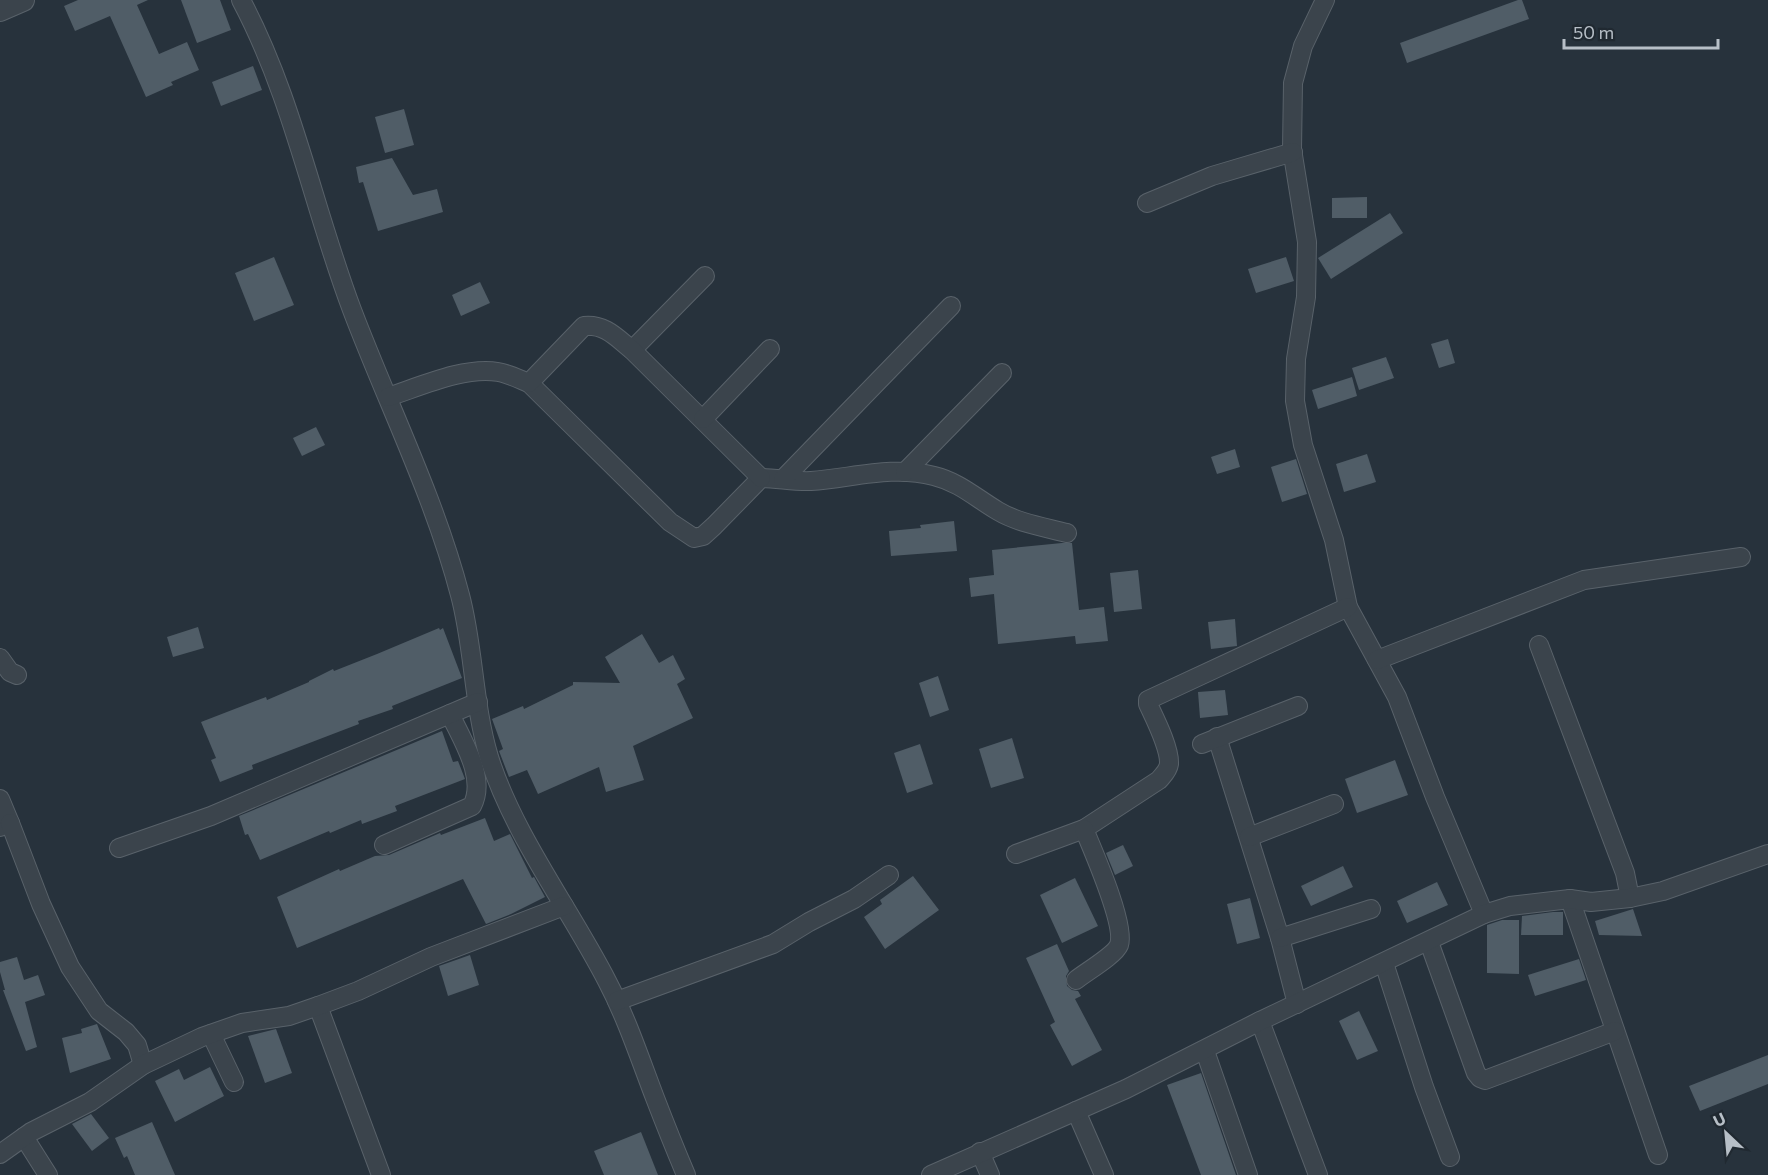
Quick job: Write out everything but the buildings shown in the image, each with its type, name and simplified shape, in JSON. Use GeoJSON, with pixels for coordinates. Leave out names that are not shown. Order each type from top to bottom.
{"type":"FeatureCollection","features":[{"type":"Feature","properties":{"kind":"street"},"geometry":{"type":"LineString","coordinates":[[0,10],[23,0]]}},
{"type":"Feature","properties":{"kind":"street"},"geometry":{"type":"LineString","coordinates":[[241,0],[283,95],[351,309],[430,506],[460,596],[489,756],[502,790],[617,1001],[686,1175]]}},
{"type":"Feature","properties":{"kind":"street"},"geometry":{"type":"LineString","coordinates":[[1325,0],[1303,46],[1293,83],[1293,152],[1307,242],[1306,297],[1296,359],[1295,401],[1303,445],[1334,540],[1348,607],[1397,697],[1435,797],[1484,914]]}},
{"type":"Feature","properties":{"kind":"street"},"geometry":{"type":"LineString","coordinates":[[1147,203],[1212,176],[1293,152]]}},
{"type":"Feature","properties":{"kind":"street"},"geometry":{"type":"LineString","coordinates":[[632,350],[705,276]]}},
{"type":"Feature","properties":{"kind":"street"},"geometry":{"type":"LineString","coordinates":[[783,478],[951,306]]}},
{"type":"Feature","properties":{"kind":"street"},"geometry":{"type":"LineString","coordinates":[[530,383],[584,326],[596,325],[609,330],[632,350],[761,478],[808,481],[863,473],[905,472],[934,476],[958,484],[999,512],[1017,520],[1067,533]]}},
{"type":"Feature","properties":{"kind":"street"},"geometry":{"type":"LineString","coordinates":[[703,419],[771,349]]}},
{"type":"Feature","properties":{"kind":"street"},"geometry":{"type":"LineString","coordinates":[[388,397],[436,381],[484,371],[499,372],[530,383],[670,522],[694,538],[703,536],[761,478]]}},
{"type":"Feature","properties":{"kind":"street"},"geometry":{"type":"LineString","coordinates":[[905,472],[1002,373]]}},
{"type":"Feature","properties":{"kind":"street"},"geometry":{"type":"LineString","coordinates":[[1377,660],[1584,580],[1741,557]]}},
{"type":"Feature","properties":{"kind":"street"},"geometry":{"type":"LineString","coordinates":[[1016,854],[1084,829],[1159,780],[1166,772],[1169,766],[1168,756],[1148,704],[1149,700],[1348,607]]}},
{"type":"Feature","properties":{"kind":"street"},"geometry":{"type":"LineString","coordinates":[[1539,645],[1625,873],[1630,898]]}},
{"type":"Feature","properties":{"kind":"street"},"geometry":{"type":"LineString","coordinates":[[0,658],[10,672],[16,675]]}},
{"type":"Feature","properties":{"kind":"street"},"geometry":{"type":"LineString","coordinates":[[119,848],[211,816],[478,702]]}},
{"type":"Feature","properties":{"kind":"street"},"geometry":{"type":"LineString","coordinates":[[1297,1004],[1280,938],[1249,837],[1210,741],[1298,706]]}},
{"type":"Feature","properties":{"kind":"street"},"geometry":{"type":"LineString","coordinates":[[384,845],[472,806],[476,799],[474,767],[450,714]]}},
{"type":"Feature","properties":{"kind":"street"},"geometry":{"type":"LineString","coordinates":[[0,799],[5,825],[70,967],[99,1011],[126,1032],[137,1045],[143,1065]]}},
{"type":"Feature","properties":{"kind":"street"},"geometry":{"type":"LineString","coordinates":[[1249,837],[1334,804]]}},
{"type":"Feature","properties":{"kind":"street"},"geometry":{"type":"LineString","coordinates":[[1076,980],[1113,953],[1119,946],[1120,937],[1108,889],[1084,829]]}},
{"type":"Feature","properties":{"kind":"street"},"geometry":{"type":"LineString","coordinates":[[931,1175],[1076,1112],[1484,914],[1510,906],[1570,899],[1591,902],[1630,898],[1663,891],[1768,854]]}},
{"type":"Feature","properties":{"kind":"street"},"geometry":{"type":"LineString","coordinates":[[617,1001],[773,944],[809,922],[846,904],[889,875]]}},
{"type":"Feature","properties":{"kind":"street"},"geometry":{"type":"LineString","coordinates":[[1570,899],[1658,1155]]}},
{"type":"Feature","properties":{"kind":"street"},"geometry":{"type":"LineString","coordinates":[[0,1154],[24,1137],[90,1102],[143,1065],[211,1034],[242,1023],[289,1016],[318,1006],[358,991],[431,957],[564,906]]}},
{"type":"Feature","properties":{"kind":"street"},"geometry":{"type":"LineString","coordinates":[[1280,938],[1371,909]]}},
{"type":"Feature","properties":{"kind":"street"},"geometry":{"type":"LineString","coordinates":[[1429,942],[1476,1073],[1480,1078],[1485,1080],[1615,1031]]}},
{"type":"Feature","properties":{"kind":"street"},"geometry":{"type":"LineString","coordinates":[[1384,963],[1450,1157]]}},
{"type":"Feature","properties":{"kind":"street"},"geometry":{"type":"LineString","coordinates":[[318,1006],[381,1175]]}},
{"type":"Feature","properties":{"kind":"street"},"geometry":{"type":"LineString","coordinates":[[1260,1021],[1318,1175]]}},
{"type":"Feature","properties":{"kind":"street"},"geometry":{"type":"LineString","coordinates":[[211,1034],[234,1082]]}},
{"type":"Feature","properties":{"kind":"street"},"geometry":{"type":"LineString","coordinates":[[1204,1051],[1248,1175]]}},
{"type":"Feature","properties":{"kind":"street"},"geometry":{"type":"LineString","coordinates":[[1076,1112],[1104,1175]]}},
{"type":"Feature","properties":{"kind":"street"},"geometry":{"type":"LineString","coordinates":[[24,1137],[48,1175]]}},
{"type":"Feature","properties":{"kind":"street"},"geometry":{"type":"LineString","coordinates":[[980,1152],[990,1175]]}}]}
